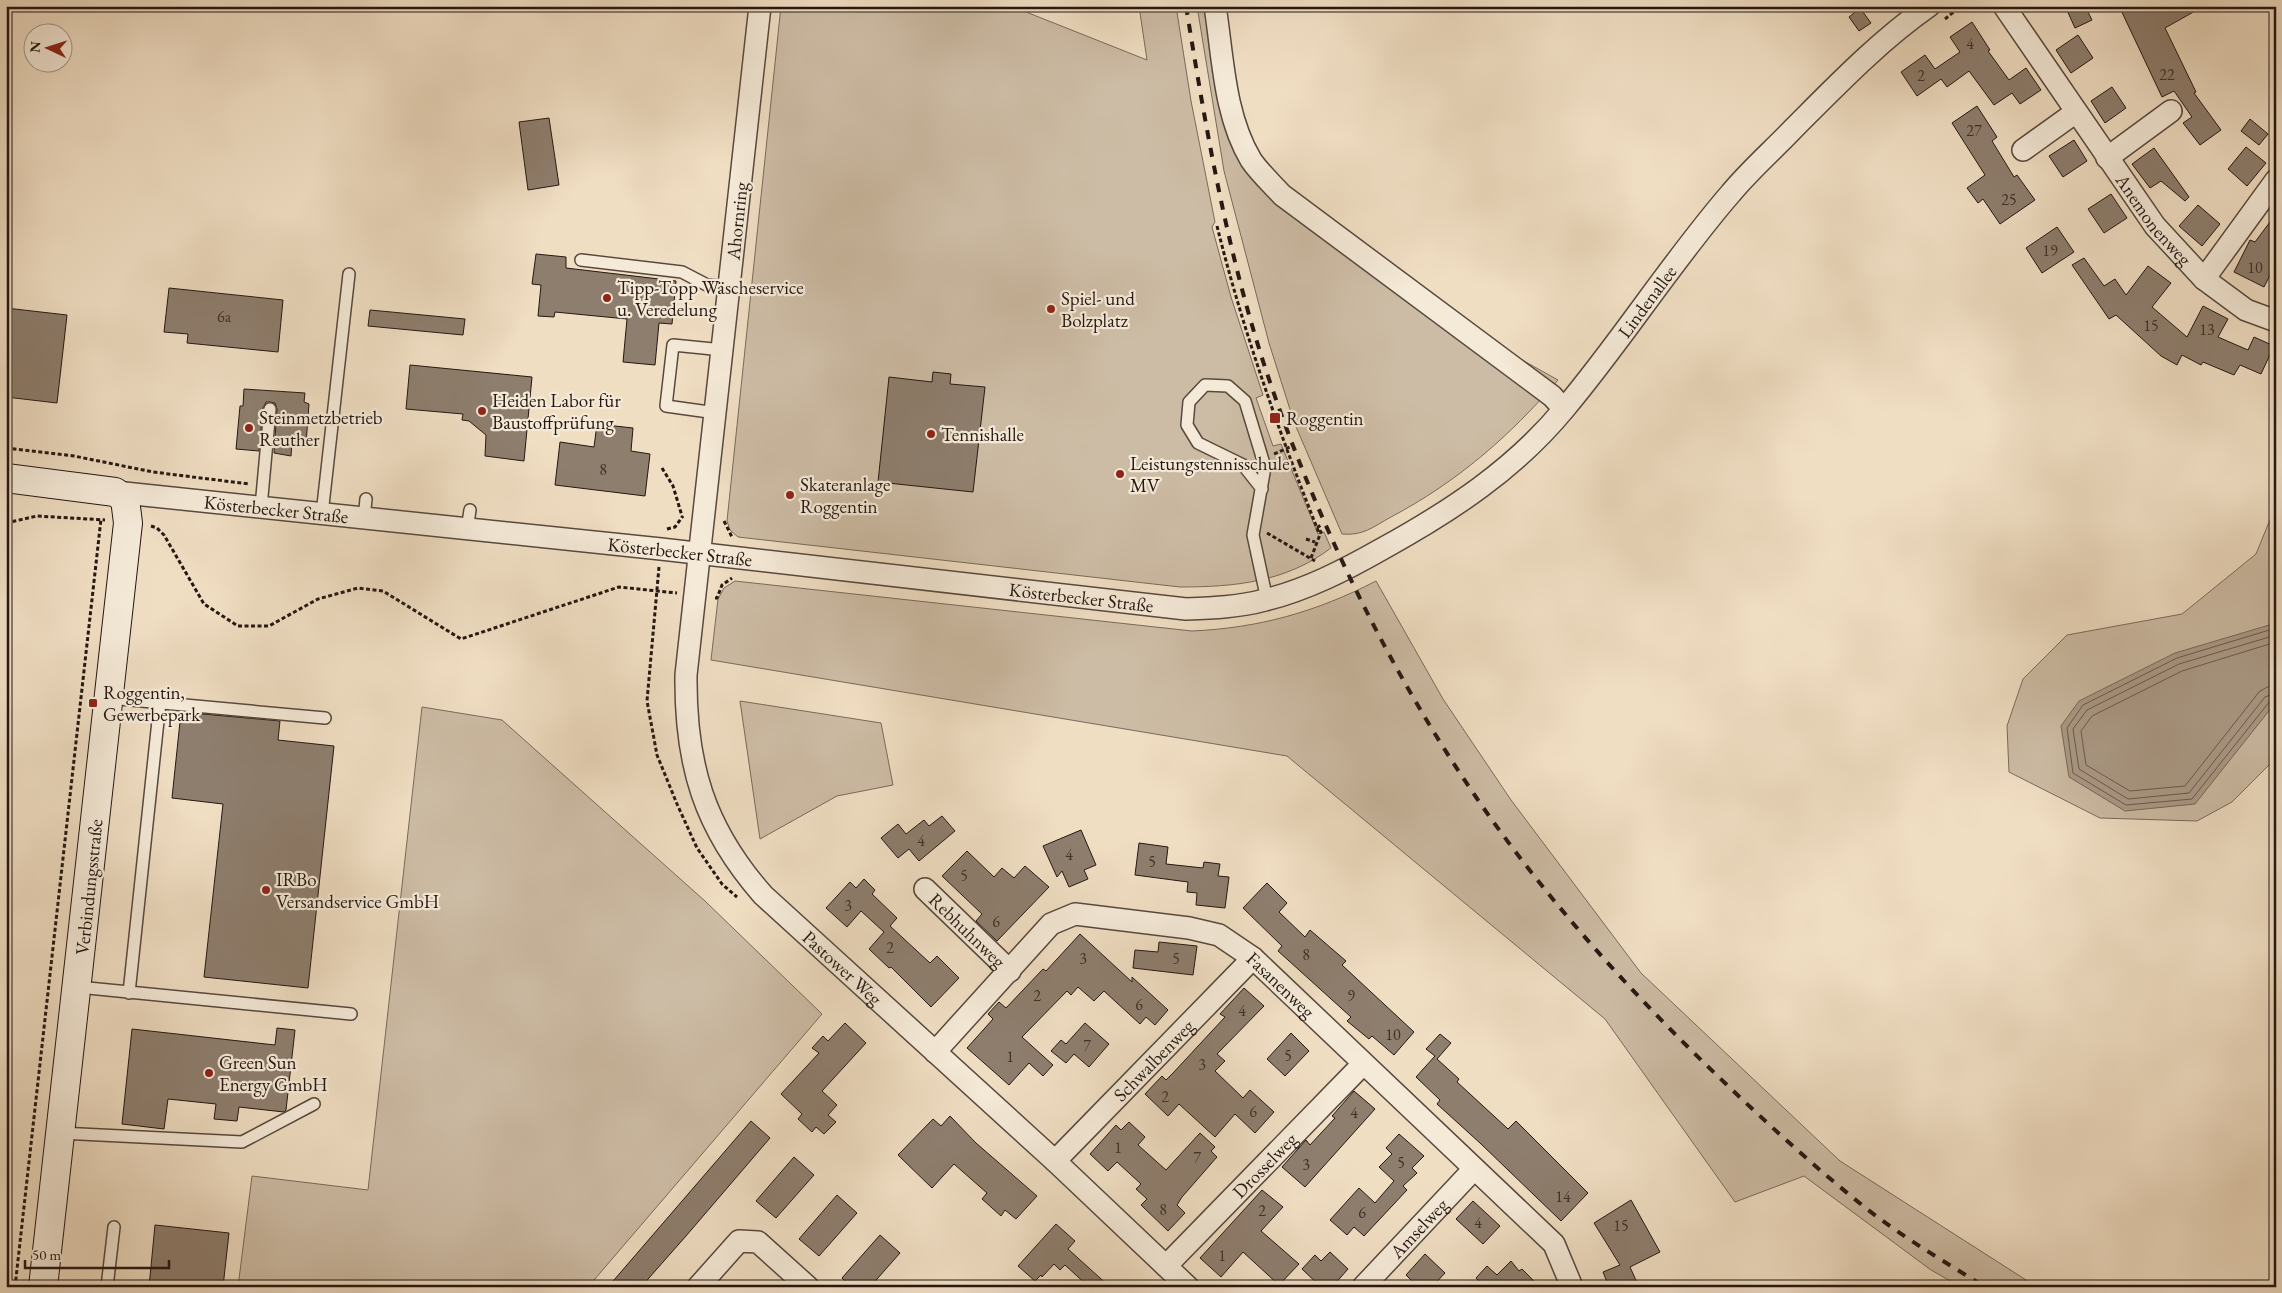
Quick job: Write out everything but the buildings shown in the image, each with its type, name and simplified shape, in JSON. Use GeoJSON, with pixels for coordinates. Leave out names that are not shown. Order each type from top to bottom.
{"type":"FeatureCollection","features":[{"type":"Feature","properties":{"kind":"street","name":"Ahornring"},"geometry":{"type":"LineString","coordinates":[[700,554],[760,6]]}},
{"type":"Feature","properties":{"kind":"street"},"geometry":{"type":"LineString","coordinates":[[1215,6],[1235,125],[1252,161],[1282,195],[1552,396],[1564,409]]}},
{"type":"Feature","properties":{"kind":"street","name":"Anemonenweg"},"geometry":{"type":"LineString","coordinates":[[2004,6],[2107,158],[2156,226],[2204,279],[2246,310],[2276,321]]}},
{"type":"Feature","properties":{"kind":"street","name":"Lindenallee"},"geometry":{"type":"LineString","coordinates":[[1347,569],[1431,522],[1476,492],[1521,455],[1564,409],[1731,192],[1836,86],[1933,15]]}},
{"type":"Feature","properties":{"kind":"street","name":"Anemonenweg"},"geometry":{"type":"LineString","coordinates":[[2107,158],[2171,111]]}},
{"type":"Feature","properties":{"kind":"street"},"geometry":{"type":"LineString","coordinates":[[2024,150],[2076,112]]}},
{"type":"Feature","properties":{"kind":"street","name":"Anemonenweg"},"geometry":{"type":"LineString","coordinates":[[2204,279],[2276,180]]}},
{"type":"Feature","properties":{"kind":"street","name":"Kösterbecker Straße"},"geometry":{"type":"LineString","coordinates":[[6,478],[115,492],[322,514],[365,509],[468,520],[700,554],[1186,610],[1229,608],[1266,600],[1347,569]]}},
{"type":"Feature","properties":{"kind":"street","name":"Verbindungsstraße"},"geometry":{"type":"LineString","coordinates":[[43,1287],[78,987],[128,523],[125,499],[115,492]]}},
{"type":"Feature","properties":{"kind":"street","name":"Pastower Weg"},"geometry":{"type":"LineString","coordinates":[[700,554],[706,597],[686,675],[686,710],[690,745],[698,784],[723,842],[739,868],[763,895],[1055,1161],[1188,1287]]}},
{"type":"Feature","properties":{"kind":"street","name":"Rebhuhnweg"},"geometry":{"type":"LineString","coordinates":[[925,889],[1010,971]]}},
{"type":"Feature","properties":{"kind":"street","name":"Fasanenweg"},"geometry":{"type":"LineString","coordinates":[[935,1052],[1051,924],[1075,914],[1189,928],[1219,935],[1253,958],[1554,1244],[1572,1287]]}},
{"type":"Feature","properties":{"kind":"street","name":"Schwalbenweg"},"geometry":{"type":"LineString","coordinates":[[1055,1161],[1253,958]]}},
{"type":"Feature","properties":{"kind":"street","name":"Drosselweg"},"geometry":{"type":"LineString","coordinates":[[1166,1266],[1363,1064]]}},
{"type":"Feature","properties":{"kind":"street","name":"Amselweg"},"geometry":{"type":"LineString","coordinates":[[1363,1287],[1474,1169]]}},
{"type":"Feature","properties":{"kind":"street"},"geometry":{"type":"LineString","coordinates":[[698,1287],[739,1241],[758,1242],[808,1287]]}},
{"type":"Feature","properties":{"kind":"lane"},"geometry":{"type":"LineString","coordinates":[[581,260],[682,272],[706,285],[730,287]]}},
{"type":"Feature","properties":{"kind":"lane"},"geometry":{"type":"LineString","coordinates":[[322,514],[349,274]]}},
{"type":"Feature","properties":{"kind":"lane"},"geometry":{"type":"LineString","coordinates":[[716,413],[666,406],[673,345],[723,350]]}},
{"type":"Feature","properties":{"kind":"lane"},"geometry":{"type":"LineString","coordinates":[[1262,489],[1243,465],[1198,444],[1187,425],[1188,402],[1205,385],[1228,386],[1245,401],[1265,467],[1262,489],[1253,535],[1266,600]]}},
{"type":"Feature","properties":{"kind":"lane"},"geometry":{"type":"LineString","coordinates":[[261,507],[270,409]]}},
{"type":"Feature","properties":{"kind":"lane"},"geometry":{"type":"LineString","coordinates":[[109,698],[325,718]]}},
{"type":"Feature","properties":{"kind":"lane"},"geometry":{"type":"LineString","coordinates":[[130,992],[160,702]]}},
{"type":"Feature","properties":{"kind":"lane"},"geometry":{"type":"LineString","coordinates":[[78,987],[351,1014]]}},
{"type":"Feature","properties":{"kind":"lane"},"geometry":{"type":"LineString","coordinates":[[60,1133],[242,1142],[314,1104]]}},
{"type":"Feature","properties":{"kind":"lane"},"geometry":{"type":"LineString","coordinates":[[107,1287],[114,1227]]}},
{"type":"Feature","properties":{"kind":"path"},"geometry":{"type":"LineString","coordinates":[[1933,15],[1961,6]]}},
{"type":"Feature","properties":{"kind":"path"},"geometry":{"type":"LineString","coordinates":[[1218,226],[1253,354],[1286,449],[1319,533]]}},
{"type":"Feature","properties":{"kind":"path"},"geometry":{"type":"LineString","coordinates":[[6,448],[74,456],[154,472],[263,486]]}},
{"type":"Feature","properties":{"kind":"path"},"geometry":{"type":"LineString","coordinates":[[662,468],[673,486],[682,516],[675,527],[663,531]]}},
{"type":"Feature","properties":{"kind":"path"},"geometry":{"type":"LineString","coordinates":[[6,523],[37,516],[101,519],[147,524],[158,528],[164,535],[204,604],[238,626],[269,626],[318,599],[358,588],[383,591],[461,639],[620,587],[706,597],[715,605]]}},
{"type":"Feature","properties":{"kind":"path"},"geometry":{"type":"LineString","coordinates":[[682,516],[724,521],[734,542]]}},
{"type":"Feature","properties":{"kind":"path"},"geometry":{"type":"LineString","coordinates":[[16,1287],[101,519]]}},
{"type":"Feature","properties":{"kind":"path"},"geometry":{"type":"LineString","coordinates":[[1311,558],[1319,533],[1318,527],[1321,525]]}},
{"type":"Feature","properties":{"kind":"path"},"geometry":{"type":"LineString","coordinates":[[1255,526],[1317,562],[1308,566]]}},
{"type":"Feature","properties":{"kind":"path"},"geometry":{"type":"LineString","coordinates":[[1306,539],[1315,542]]}},
{"type":"Feature","properties":{"kind":"path"},"geometry":{"type":"LineString","coordinates":[[706,597],[731,578],[741,579]]}},
{"type":"Feature","properties":{"kind":"shaded area"},"geometry":{"type":"Polygon","coordinates":[[[781,6],[1011,6],[1147,60],[1139,6],[1176,6],[1191,101],[1215,222],[1212,227],[1231,297],[1263,395],[1256,398],[1273,446],[1281,444],[1318,534],[1324,532],[1331,548],[1296,568],[1259,580],[1220,586],[1180,587],[738,537],[730,530],[727,521],[781,6]]]}},
{"type":"Feature","properties":{"kind":"shaded area"},"geometry":{"type":"Polygon","coordinates":[[[1197,6],[1224,6],[1244,127],[1265,165],[1295,195],[1506,351],[1558,380],[1521,421],[1481,457],[1438,489],[1373,527],[1356,534],[1342,534],[1294,422],[1269,343],[1224,171],[1197,6]]]}},
{"type":"Feature","properties":{"kind":"shaded area"},"geometry":{"type":"Polygon","coordinates":[[[2276,505],[2276,758],[2232,802],[2197,821],[2100,818],[2009,772],[2007,726],[2023,679],[2067,635],[2182,614],[2256,554],[2276,505]]]}},
{"type":"Feature","properties":{"kind":"shaded area"},"geometry":{"type":"Polygon","coordinates":[[[735,581],[1192,631],[1241,626],[1287,616],[1309,610],[1376,581],[1443,699],[1511,800],[1641,973],[1840,1161],[2037,1287],[1961,1287],[1931,1270],[1804,1176],[1735,1202],[1605,1019],[1287,756],[711,660],[718,599],[724,588],[735,581]]]}},
{"type":"Feature","properties":{"kind":"shaded area"},"geometry":{"type":"Polygon","coordinates":[[[740,701],[881,723],[893,785],[837,796],[760,839],[740,701]]]}},
{"type":"Feature","properties":{"kind":"shaded area"},"geometry":{"type":"Polygon","coordinates":[[[422,707],[502,720],[705,901],[822,1014],[588,1287],[238,1287],[252,1176],[368,1190],[422,707]]]}},
{"type":"Feature","properties":{"kind":"water"},"geometry":{"type":"Polygon","coordinates":[[[2276,623],[2276,702],[2195,804],[2125,811],[2069,777],[2061,726],[2079,701],[2175,653],[2276,623]]]}},
{"type":"Feature","properties":{"kind":"railway"},"geometry":{"type":"LineString","coordinates":[[1186,6],[1202,103],[1231,247],[1243,294],[1272,388],[1315,501],[1340,557],[1396,666],[1458,771],[1518,856],[1574,924],[1603,958],[1694,1053],[1813,1164],[1867,1209],[1925,1250],[1985,1287]]}},
{"type":"Feature","properties":{"kind":"place","name":"Tipp-Topp Wäscheservice u. Veredelung"},"geometry":{"type":"Point","coordinates":[607,298]}},
{"type":"Feature","properties":{"kind":"place","name":"Spiel- und Bolzplatz"},"geometry":{"type":"Point","coordinates":[1051,309]}},
{"type":"Feature","properties":{"kind":"place","name":"Heiden Labor für Baustoffprüfung"},"geometry":{"type":"Point","coordinates":[482,411]}},
{"type":"Feature","properties":{"kind":"place","name":"Roggentin"},"geometry":{"type":"Point","coordinates":[1275,418]}},
{"type":"Feature","properties":{"kind":"place","name":"Steinmetzbetrieb Reuther"},"geometry":{"type":"Point","coordinates":[249,428]}},
{"type":"Feature","properties":{"kind":"place","name":"Tennishalle"},"geometry":{"type":"Point","coordinates":[931,434]}},
{"type":"Feature","properties":{"kind":"place","name":"Leistungstennisschule MV"},"geometry":{"type":"Point","coordinates":[1120,474]}},
{"type":"Feature","properties":{"kind":"place","name":"Skateranlage Roggentin"},"geometry":{"type":"Point","coordinates":[790,495]}},
{"type":"Feature","properties":{"kind":"place","name":"Roggentin, Gewerbepark"},"geometry":{"type":"Point","coordinates":[93,703]}},
{"type":"Feature","properties":{"kind":"place","name":"IRBo Versandservice GmbH"},"geometry":{"type":"Point","coordinates":[266,890]}},
{"type":"Feature","properties":{"kind":"place","name":"Green Sun Energy GmbH"},"geometry":{"type":"Point","coordinates":[209,1073]}}]}
